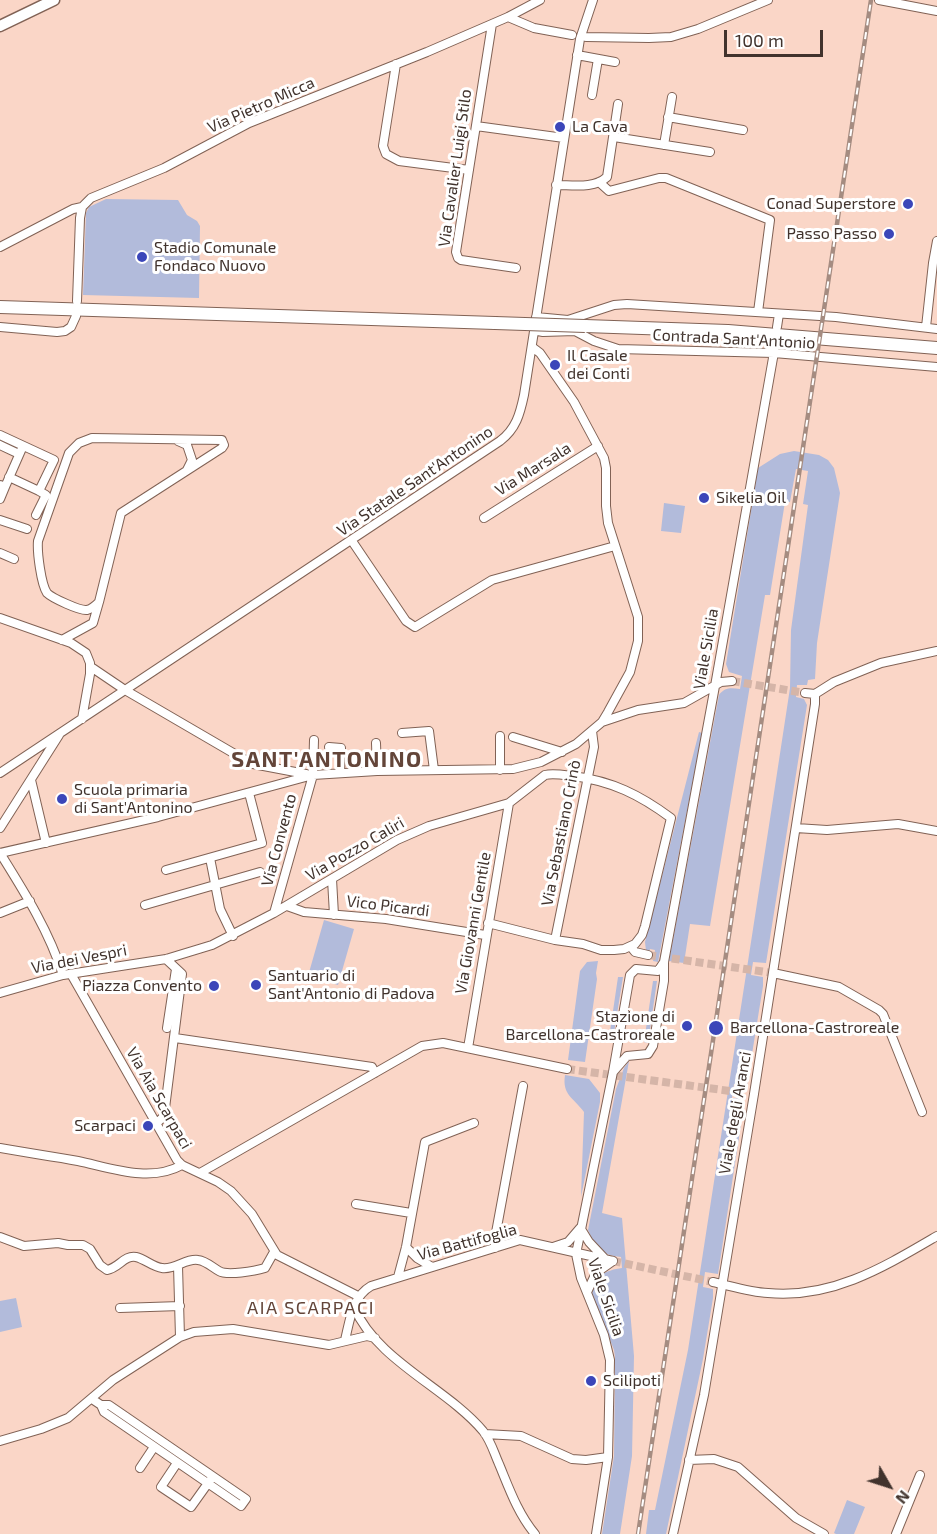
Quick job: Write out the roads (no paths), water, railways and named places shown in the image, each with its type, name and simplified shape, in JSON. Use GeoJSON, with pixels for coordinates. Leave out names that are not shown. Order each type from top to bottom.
{"type":"FeatureCollection","features":[{"type":"Feature","properties":{"kind":"highway"},"geometry":{"type":"LineString","coordinates":[[0,307],[728,331],[937,348]]}},
{"type":"Feature","properties":{"kind":"main road"},"geometry":{"type":"LineString","coordinates":[[0,26],[54,0]]}},
{"type":"Feature","properties":{"kind":"street","name":"Via Pietro Micca"},"geometry":{"type":"LineString","coordinates":[[0,247],[73,209],[82,207],[91,198],[164,168],[249,123],[492,24],[540,0]]}},
{"type":"Feature","properties":{"kind":"street","name":"Via Statale Sant'Antonino"},"geometry":{"type":"LineString","coordinates":[[0,773],[352,541],[509,434],[520,414],[580,36],[593,0]]}},
{"type":"Feature","properties":{"kind":"street"},"geometry":{"type":"LineString","coordinates":[[508,17],[534,28],[580,36],[649,39],[671,37],[698,29],[768,0]]}},
{"type":"Feature","properties":{"kind":"street"},"geometry":{"type":"LineString","coordinates":[[879,0],[902,2],[937,11]]}},
{"type":"Feature","properties":{"kind":"street","name":"Via Cavalier Luigi Stilo"},"geometry":{"type":"LineString","coordinates":[[492,24],[456,255],[465,261],[516,268]]}},
{"type":"Feature","properties":{"kind":"street"},"geometry":{"type":"LineString","coordinates":[[577,55],[615,62]]}},
{"type":"Feature","properties":{"kind":"street"},"geometry":{"type":"LineString","coordinates":[[592,94],[598,59]]}},
{"type":"Feature","properties":{"kind":"street"},"geometry":{"type":"LineString","coordinates":[[396,64],[383,146],[386,154],[399,161],[469,170]]}},
{"type":"Feature","properties":{"kind":"street"},"geometry":{"type":"LineString","coordinates":[[664,145],[672,97]]}},
{"type":"Feature","properties":{"kind":"street"},"geometry":{"type":"LineString","coordinates":[[556,185],[583,186],[604,180],[609,173],[618,104]]}},
{"type":"Feature","properties":{"kind":"street"},"geometry":{"type":"LineString","coordinates":[[668,117],[742,130]]}},
{"type":"Feature","properties":{"kind":"street"},"geometry":{"type":"LineString","coordinates":[[476,126],[564,138]]}},
{"type":"Feature","properties":{"kind":"street"},"geometry":{"type":"LineString","coordinates":[[614,137],[710,152]]}},
{"type":"Feature","properties":{"kind":"street"},"geometry":{"type":"LineString","coordinates":[[599,182],[609,191],[666,178],[770,220],[758,312]]}},
{"type":"Feature","properties":{"kind":"street"},"geometry":{"type":"LineString","coordinates":[[77,302],[82,207]]}},
{"type":"Feature","properties":{"kind":"street"},"geometry":{"type":"LineString","coordinates":[[926,327],[937,241]]}},
{"type":"Feature","properties":{"kind":"street","name":"Contrada Sant'Antonio"},"geometry":{"type":"LineString","coordinates":[[535,327],[538,331],[546,332],[571,330],[614,305],[627,304],[836,317],[937,329]]}},
{"type":"Feature","properties":{"kind":"street"},"geometry":{"type":"LineString","coordinates":[[777,327],[779,314]]}},
{"type":"Feature","properties":{"kind":"street"},"geometry":{"type":"LineString","coordinates":[[0,327],[61,332],[71,327],[76,316]]}},
{"type":"Feature","properties":{"kind":"street","name":"Contrada Sant'Antonio"},"geometry":{"type":"LineString","coordinates":[[536,317],[568,320],[581,325],[594,341],[618,349],[774,353],[937,367]]}},
{"type":"Feature","properties":{"kind":"street"},"geometry":{"type":"LineString","coordinates":[[0,853],[158,817],[313,775],[377,771],[500,770],[523,767],[562,752],[602,722],[630,672],[638,641],[638,617],[606,513],[606,468],[598,446],[574,402],[532,344],[546,332]]}},
{"type":"Feature","properties":{"kind":"street","name":"Viale Sicilia"},"geometry":{"type":"LineString","coordinates":[[613,1072],[627,1056],[646,1055],[653,1049],[664,979],[664,962],[776,341]]}},
{"type":"Feature","properties":{"kind":"street"},"geometry":{"type":"LineString","coordinates":[[0,435],[21,450]]}},
{"type":"Feature","properties":{"kind":"street"},"geometry":{"type":"LineString","coordinates":[[62,640],[84,628],[93,623],[121,513],[185,473],[197,461],[222,448],[224,442],[220,440],[92,438],[79,443],[69,453],[38,541],[38,552],[45,589],[48,593],[90,616],[84,628]]}},
{"type":"Feature","properties":{"kind":"street"},"geometry":{"type":"LineString","coordinates":[[177,440],[185,444],[197,461]]}},
{"type":"Feature","properties":{"kind":"street"},"geometry":{"type":"LineString","coordinates":[[188,448],[199,440]]}},
{"type":"Feature","properties":{"kind":"street"},"geometry":{"type":"LineString","coordinates":[[0,445],[54,460],[39,491]]}},
{"type":"Feature","properties":{"kind":"street","name":"Via Marsala"},"geometry":{"type":"LineString","coordinates":[[484,518],[598,446]]}},
{"type":"Feature","properties":{"kind":"street"},"geometry":{"type":"LineString","coordinates":[[0,499],[3,486],[21,450]]}},
{"type":"Feature","properties":{"kind":"street"},"geometry":{"type":"LineString","coordinates":[[9,477],[46,495],[36,515]]}},
{"type":"Feature","properties":{"kind":"street"},"geometry":{"type":"LineString","coordinates":[[0,520],[27,529]]}},
{"type":"Feature","properties":{"kind":"street"},"geometry":{"type":"LineString","coordinates":[[352,541],[406,621],[415,627],[492,580],[615,546]]}},
{"type":"Feature","properties":{"kind":"street"},"geometry":{"type":"LineString","coordinates":[[0,554],[14,559]]}},
{"type":"Feature","properties":{"kind":"street"},"geometry":{"type":"LineString","coordinates":[[82,610],[90,609],[99,602]]}},
{"type":"Feature","properties":{"kind":"street"},"geometry":{"type":"LineString","coordinates":[[0,618],[82,649],[89,658],[91,667],[82,719]]}},
{"type":"Feature","properties":{"kind":"street","name":"Viale degli Aranci"},"geometry":{"type":"LineString","coordinates":[[674,1534],[704,1395],[717,1283],[773,974],[815,705],[810,694],[880,663],[937,651]]}},
{"type":"Feature","properties":{"kind":"street"},"geometry":{"type":"LineString","coordinates":[[91,667],[125,690],[253,764],[313,775]]}},
{"type":"Feature","properties":{"kind":"street"},"geometry":{"type":"LineString","coordinates":[[602,722],[638,710],[684,703],[721,682],[732,681]]}},
{"type":"Feature","properties":{"kind":"street"},"geometry":{"type":"LineString","coordinates":[[402,733],[429,731],[434,770]]}},
{"type":"Feature","properties":{"kind":"street","name":"Via Sebastiano Crinò"},"geometry":{"type":"LineString","coordinates":[[555,940],[594,747],[592,731]]}},
{"type":"Feature","properties":{"kind":"street"},"geometry":{"type":"LineString","coordinates":[[0,828],[61,732]]}},
{"type":"Feature","properties":{"kind":"street"},"geometry":{"type":"LineString","coordinates":[[500,736],[500,770]]}},
{"type":"Feature","properties":{"kind":"street"},"geometry":{"type":"LineString","coordinates":[[513,737],[562,752]]}},
{"type":"Feature","properties":{"kind":"street","name":"Via Convento"},"geometry":{"type":"LineString","coordinates":[[274,913],[313,775],[314,740]]}},
{"type":"Feature","properties":{"kind":"street"},"geometry":{"type":"LineString","coordinates":[[376,743],[377,771]]}},
{"type":"Feature","properties":{"kind":"street"},"geometry":{"type":"LineString","coordinates":[[329,747],[340,748],[340,773]]}},
{"type":"Feature","properties":{"kind":"street"},"geometry":{"type":"LineString","coordinates":[[488,923],[601,950],[631,947],[639,940],[645,926],[671,818],[624,788],[587,778],[549,774],[545,760]]}},
{"type":"Feature","properties":{"kind":"street","name":"Via Pozzo Caliri"},"geometry":{"type":"LineString","coordinates":[[274,913],[406,835],[508,803],[549,774]]}},
{"type":"Feature","properties":{"kind":"street"},"geometry":{"type":"LineString","coordinates":[[31,780],[46,843]]}},
{"type":"Feature","properties":{"kind":"street"},"geometry":{"type":"LineString","coordinates":[[166,870],[262,843],[249,793]]}},
{"type":"Feature","properties":{"kind":"street","name":"Via Giovanni Gentile"},"geometry":{"type":"LineString","coordinates":[[468,1048],[508,803]]}},
{"type":"Feature","properties":{"kind":"street"},"geometry":{"type":"LineString","coordinates":[[796,828],[827,830],[898,824],[937,831]]}},
{"type":"Feature","properties":{"kind":"street","name":"Via Aia Scarpaci"},"geometry":{"type":"LineString","coordinates":[[0,853],[30,901],[67,975],[158,1123],[173,1153],[182,1165],[226,1187],[238,1198],[257,1221],[274,1252]]}},
{"type":"Feature","properties":{"kind":"street"},"geometry":{"type":"LineString","coordinates":[[210,858],[220,909],[233,936]]}},
{"type":"Feature","properties":{"kind":"street"},"geometry":{"type":"LineString","coordinates":[[145,905],[260,872]]}},
{"type":"Feature","properties":{"kind":"street"},"geometry":{"type":"LineString","coordinates":[[332,879],[334,915]]}},
{"type":"Feature","properties":{"kind":"street"},"geometry":{"type":"LineString","coordinates":[[0,913],[30,901]]}},
{"type":"Feature","properties":{"kind":"street","name":"Vico Picardi"},"geometry":{"type":"LineString","coordinates":[[287,906],[304,912],[386,919],[485,935]]}},
{"type":"Feature","properties":{"kind":"street"},"geometry":{"type":"LineString","coordinates":[[166,959],[195,952],[233,936],[274,913]]}},
{"type":"Feature","properties":{"kind":"street"},"geometry":{"type":"LineString","coordinates":[[631,947],[635,952],[648,956]]}},
{"type":"Feature","properties":{"kind":"street"},"geometry":{"type":"LineString","coordinates":[[158,1123],[164,1116],[182,974],[166,959]]}},
{"type":"Feature","properties":{"kind":"street","name":"Via dei Vespri"},"geometry":{"type":"LineString","coordinates":[[0,993],[67,975],[166,959]]}},
{"type":"Feature","properties":{"kind":"street"},"geometry":{"type":"LineString","coordinates":[[656,971],[664,962]]}},
{"type":"Feature","properties":{"kind":"street"},"geometry":{"type":"LineString","coordinates":[[167,1028],[176,969]]}},
{"type":"Feature","properties":{"kind":"street","name":"Viale Sicilia"},"geometry":{"type":"LineString","coordinates":[[596,1534],[608,1457],[610,1360],[607,1345],[581,1278],[576,1254],[613,1072],[630,973],[636,969],[656,971]]}},
{"type":"Feature","properties":{"kind":"street"},"geometry":{"type":"LineString","coordinates":[[656,971],[661,973],[664,979]]}},
{"type":"Feature","properties":{"kind":"street"},"geometry":{"type":"LineString","coordinates":[[773,974],[839,987],[879,1010],[883,1014],[922,1112]]}},
{"type":"Feature","properties":{"kind":"street"},"geometry":{"type":"LineString","coordinates":[[175,1038],[372,1067],[375,1073]]}},
{"type":"Feature","properties":{"kind":"street"},"geometry":{"type":"LineString","coordinates":[[200,1173],[422,1046],[432,1043],[443,1042],[567,1069]]}},
{"type":"Feature","properties":{"kind":"street"},"geometry":{"type":"LineString","coordinates":[[495,1248],[523,1086]]}},
{"type":"Feature","properties":{"kind":"street"},"geometry":{"type":"LineString","coordinates":[[398,1277],[426,1142],[474,1123]]}},
{"type":"Feature","properties":{"kind":"street"},"geometry":{"type":"LineString","coordinates":[[0,1148],[71,1160],[128,1173],[174,1170],[182,1165]]}},
{"type":"Feature","properties":{"kind":"street"},"geometry":{"type":"LineString","coordinates":[[356,1204],[411,1214]]}},
{"type":"Feature","properties":{"kind":"street"},"geometry":{"type":"LineString","coordinates":[[554,1249],[568,1242],[581,1227],[594,1248],[609,1260],[596,1273],[587,1292]]}},
{"type":"Feature","properties":{"kind":"street"},"geometry":{"type":"LineString","coordinates":[[717,1283],[767,1293],[798,1294],[832,1288],[869,1274],[937,1236]]}},
{"type":"Feature","properties":{"kind":"street"},"geometry":{"type":"LineString","coordinates":[[0,1237],[24,1246],[58,1243],[83,1245],[90,1249],[100,1266],[107,1270],[114,1268],[129,1257],[136,1257],[163,1268],[200,1260],[224,1273],[261,1269],[268,1265],[274,1252],[358,1296],[345,1340]]}},
{"type":"Feature","properties":{"kind":"street","name":"Via Battifoglia"},"geometry":{"type":"LineString","coordinates":[[358,1296],[371,1286],[520,1240],[609,1260]]}},
{"type":"Feature","properties":{"kind":"street"},"geometry":{"type":"LineString","coordinates":[[406,1247],[417,1258],[432,1267]]}},
{"type":"Feature","properties":{"kind":"street"},"geometry":{"type":"LineString","coordinates":[[554,1249],[565,1256],[581,1278]]}},
{"type":"Feature","properties":{"kind":"street"},"geometry":{"type":"LineString","coordinates":[[178,1266],[180,1338]]}},
{"type":"Feature","properties":{"kind":"street"},"geometry":{"type":"LineString","coordinates":[[120,1308],[180,1306]]}},
{"type":"Feature","properties":{"kind":"street"},"geometry":{"type":"LineString","coordinates":[[354,1307],[357,1316],[375,1338],[485,1434],[520,1512],[535,1534]]}},
{"type":"Feature","properties":{"kind":"street"},"geometry":{"type":"LineString","coordinates":[[0,1441],[68,1418],[113,1380],[180,1338],[202,1330],[228,1328],[332,1345],[367,1336],[375,1338]]}},
{"type":"Feature","properties":{"kind":"street"},"geometry":{"type":"LineString","coordinates":[[92,1399],[101,1405],[104,1412],[177,1463],[210,1480]]}},
{"type":"Feature","properties":{"kind":"street"},"geometry":{"type":"LineString","coordinates":[[101,1405],[109,1405],[243,1503]]}},
{"type":"Feature","properties":{"kind":"street"},"geometry":{"type":"LineString","coordinates":[[485,1434],[521,1436],[572,1459],[608,1457]]}},
{"type":"Feature","properties":{"kind":"street"},"geometry":{"type":"LineString","coordinates":[[140,1468],[154,1447]]}},
{"type":"Feature","properties":{"kind":"street"},"geometry":{"type":"LineString","coordinates":[[689,1460],[714,1459],[738,1467],[796,1518],[824,1534]]}},
{"type":"Feature","properties":{"kind":"street"},"geometry":{"type":"LineString","coordinates":[[177,1463],[161,1487],[191,1508],[210,1480]]}},
{"type":"Feature","properties":{"kind":"street"},"geometry":{"type":"LineString","coordinates":[[896,1534],[920,1475]]}},
{"type":"Feature","properties":{"kind":"tunnel"},"geometry":{"type":"LineString","coordinates":[[732,681],[805,693]]}},
{"type":"Feature","properties":{"kind":"tunnel"},"geometry":{"type":"LineString","coordinates":[[648,955],[773,973]]}},
{"type":"Feature","properties":{"kind":"tunnel"},"geometry":{"type":"LineString","coordinates":[[567,1069],[745,1093]]}},
{"type":"Feature","properties":{"kind":"tunnel"},"geometry":{"type":"LineString","coordinates":[[613,1261],[713,1282]]}},
{"type":"Feature","properties":{"kind":"railway"},"geometry":{"type":"LineString","coordinates":[[638,1534],[871,0]]}},
{"type":"Feature","properties":{"kind":"place","name":"La Cava"},"geometry":{"type":"Point","coordinates":[560,127]}},
{"type":"Feature","properties":{"kind":"place","name":"Conad Superstore"},"geometry":{"type":"Point","coordinates":[908,204]}},
{"type":"Feature","properties":{"kind":"place","name":"Passo Passo"},"geometry":{"type":"Point","coordinates":[889,234]}},
{"type":"Feature","properties":{"kind":"place","name":"Stadio Comunale Fondaco Nuovo"},"geometry":{"type":"Point","coordinates":[142,257]}},
{"type":"Feature","properties":{"kind":"place","name":"Il Casale dei Conti"},"geometry":{"type":"Point","coordinates":[555,365]}},
{"type":"Feature","properties":{"kind":"place","name":"Sikelia Oil"},"geometry":{"type":"Point","coordinates":[704,498]}},
{"type":"Feature","properties":{"kind":"place","name":"Scuola primaria di Sant'Antonino"},"geometry":{"type":"Point","coordinates":[62,799]}},
{"type":"Feature","properties":{"kind":"place","name":"Santuario di Sant'Antonio di Padova"},"geometry":{"type":"Point","coordinates":[256,985]}},
{"type":"Feature","properties":{"kind":"place","name":"Piazza Convento"},"geometry":{"type":"Point","coordinates":[214,986]}},
{"type":"Feature","properties":{"kind":"place","name":"Stazione di Barcellona-Castroreale"},"geometry":{"type":"Point","coordinates":[687,1026]}},
{"type":"Feature","properties":{"kind":"place","name":"Barcellona-Castroreale"},"geometry":{"type":"Point","coordinates":[716,1028]}},
{"type":"Feature","properties":{"kind":"place","name":"Scarpaci"},"geometry":{"type":"Point","coordinates":[148,1126]}},
{"type":"Feature","properties":{"kind":"place","name":"Scilipoti"},"geometry":{"type":"Point","coordinates":[591,1381]}},
{"type":"Feature","properties":{"kind":"district","name":"SANT'ANTONINO"},"geometry":{"type":"Point","coordinates":[327,760]}},
{"type":"Feature","properties":{"kind":"district","name":"AIA SCARPACI"},"geometry":{"type":"Point","coordinates":[311,1308]}}]}
